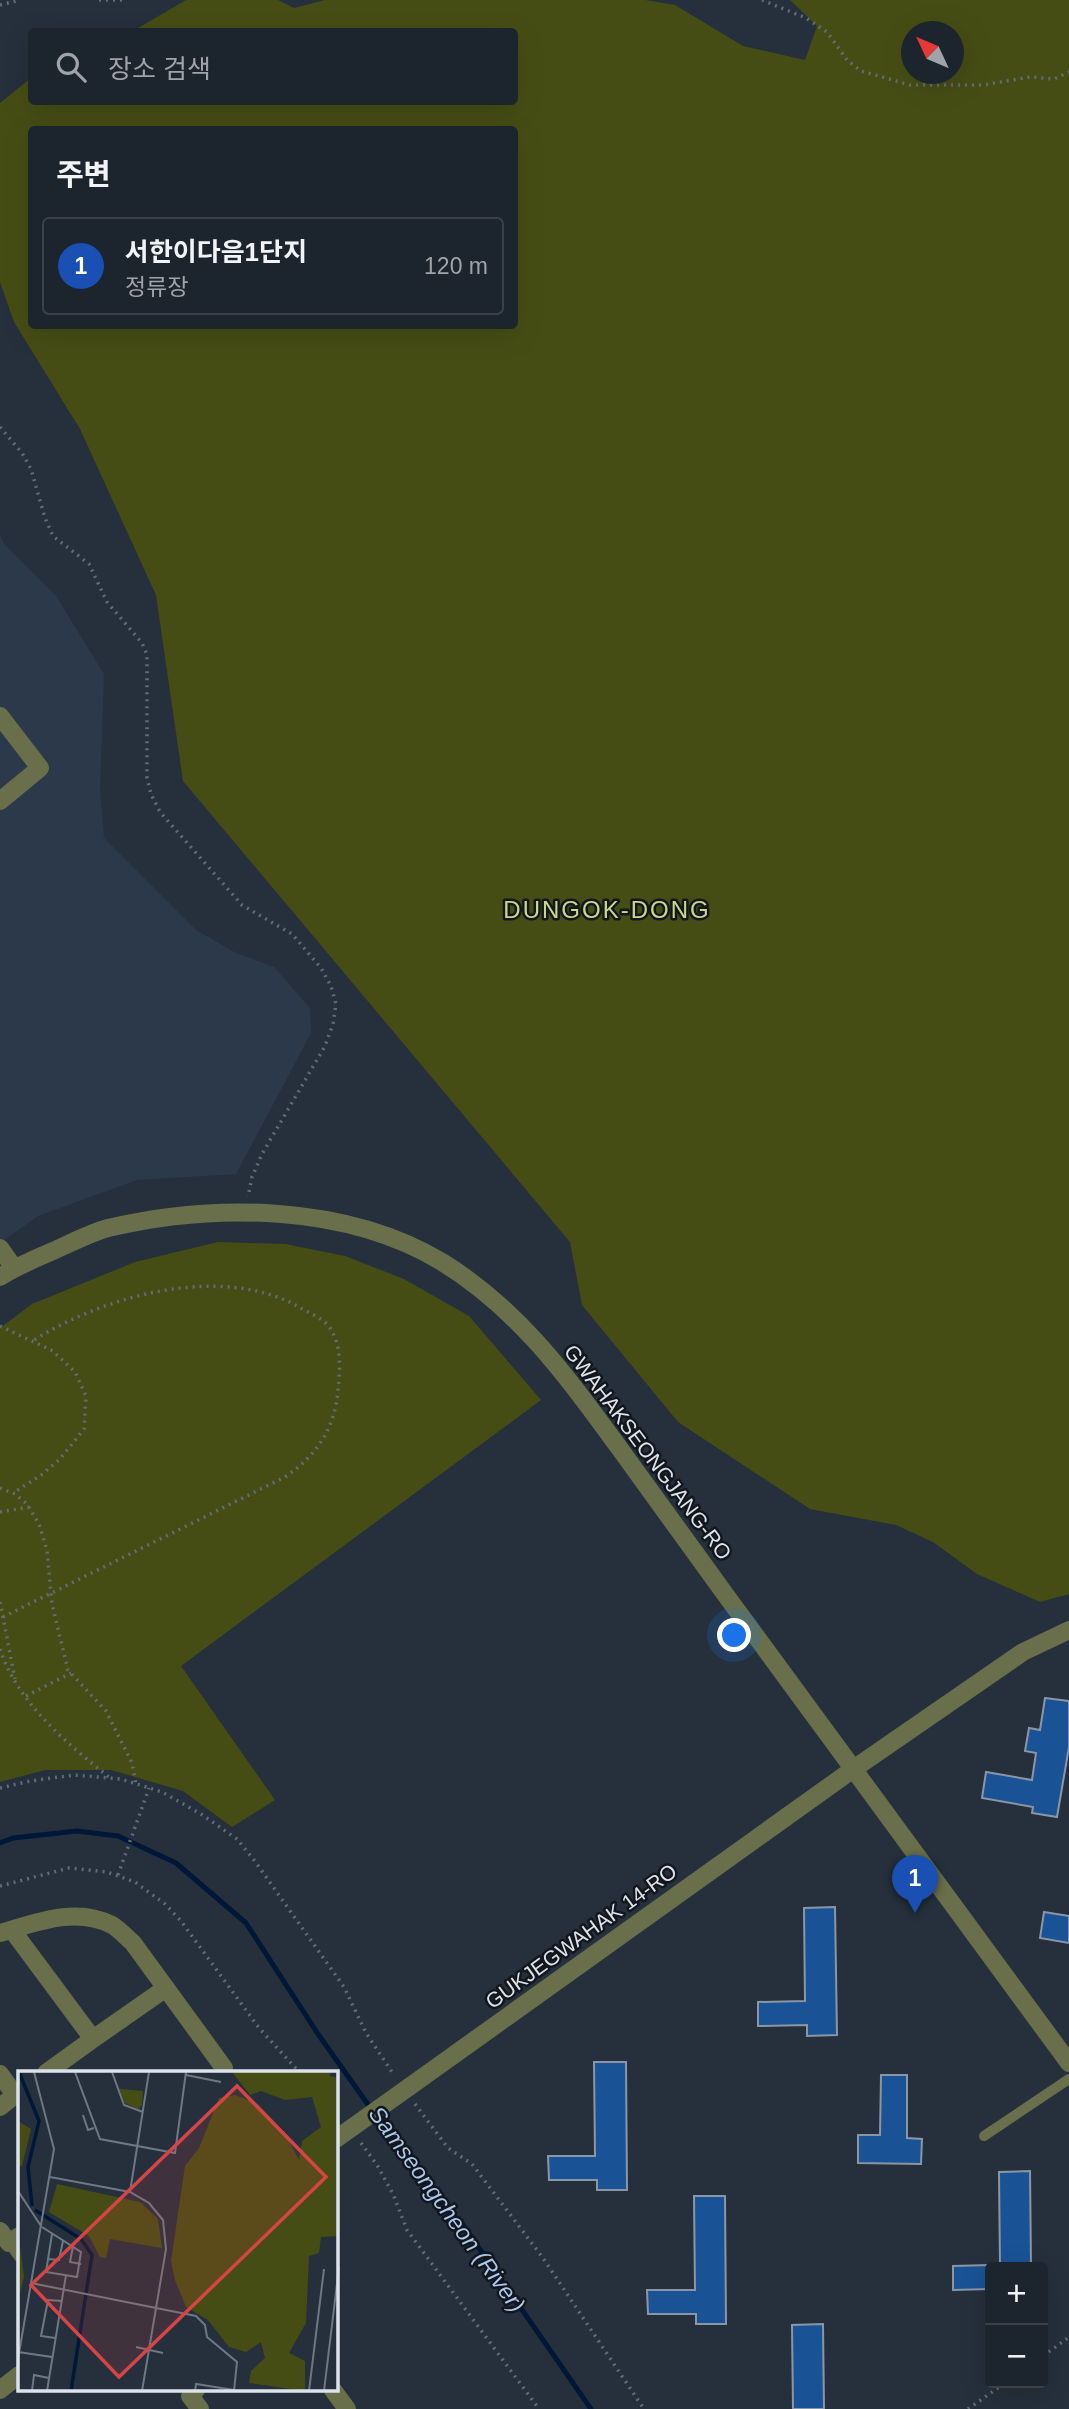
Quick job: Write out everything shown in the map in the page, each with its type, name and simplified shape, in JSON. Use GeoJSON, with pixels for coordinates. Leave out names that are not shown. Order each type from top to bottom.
{"type":"FeatureCollection","features":[{"type":"Feature","properties":{"kind":"street"},"geometry":{"type":"LineString","coordinates":[[0,716],[40,768],[0,801]]}},
{"type":"Feature","properties":{"kind":"street","name":"GWAHAKSEONGJANG-RO"},"geometry":{"type":"LineString","coordinates":[[7,1272],[105,1229],[193,1214],[276,1213],[380,1234],[415,1248],[442,1262],[508,1311],[574,1386],[852,1770],[1069,2063]]}},
{"type":"Feature","properties":{"kind":"street"},"geometry":{"type":"LineString","coordinates":[[0,1248],[7,1272]]}},
{"type":"Feature","properties":{"kind":"street","name":"GUKJEGWAHAK 14-RO"},"geometry":{"type":"LineString","coordinates":[[338,2138],[852,1770],[1023,1652],[1069,1630]]}},
{"type":"Feature","properties":{"kind":"street"},"geometry":{"type":"LineString","coordinates":[[93,2039],[6,1932],[68,1916],[93,1917],[113,1926],[132,1942],[224,2068],[223,2071]]}},
{"type":"Feature","properties":{"kind":"street"},"geometry":{"type":"LineString","coordinates":[[49,2071],[166,1988]]}},
{"type":"Feature","properties":{"kind":"street"},"geometry":{"type":"LineString","coordinates":[[0,2074],[17,2094],[0,2107]]}},
{"type":"Feature","properties":{"kind":"street"},"geometry":{"type":"LineString","coordinates":[[0,2390],[18,2376]]}},
{"type":"Feature","properties":{"kind":"street"},"geometry":{"type":"LineString","coordinates":[[194,2392],[190,2396],[200,2409]]}},
{"type":"Feature","properties":{"kind":"street"},"geometry":{"type":"LineString","coordinates":[[334,2392],[347,2409]]}},
{"type":"Feature","properties":{"kind":"lane"},"geometry":{"type":"LineString","coordinates":[[984,2136],[1069,2079]]}},
{"type":"Feature","properties":{"kind":"path"},"geometry":{"type":"LineString","coordinates":[[0,5],[20,0]]}},
{"type":"Feature","properties":{"kind":"path"},"geometry":{"type":"LineString","coordinates":[[99,0],[124,0]]}},
{"type":"Feature","properties":{"kind":"path"},"geometry":{"type":"LineString","coordinates":[[762,0],[806,18],[827,32],[847,60],[861,71],[910,85],[983,85],[1030,77],[1054,79],[1069,72]]}},
{"type":"Feature","properties":{"kind":"path"},"geometry":{"type":"LineString","coordinates":[[0,426],[32,469],[45,519],[53,536],[89,564],[107,603],[142,643],[147,655],[147,778],[160,812],[242,905],[292,934],[321,968],[331,986],[336,1004],[333,1024],[325,1046],[262,1154],[252,1177],[246,1213]]}},
{"type":"Feature","properties":{"kind":"path"},"geometry":{"type":"LineString","coordinates":[[3,1617],[285,1477],[305,1464],[319,1447],[330,1426],[337,1402],[340,1369],[335,1338],[329,1327],[286,1300],[228,1287],[187,1288],[121,1299],[47,1331],[31,1342]]}},
{"type":"Feature","properties":{"kind":"path"},"geometry":{"type":"LineString","coordinates":[[0,1326],[53,1351],[75,1372],[86,1396],[84,1429],[60,1459],[13,1493]]}},
{"type":"Feature","properties":{"kind":"path"},"geometry":{"type":"LineString","coordinates":[[0,1488],[13,1493],[29,1507],[39,1524],[47,1550],[52,1604],[68,1670],[106,1711],[132,1763],[136,1784]]}},
{"type":"Feature","properties":{"kind":"path"},"geometry":{"type":"LineString","coordinates":[[0,1512],[29,1507]]}},
{"type":"Feature","properties":{"kind":"path"},"geometry":{"type":"LineString","coordinates":[[0,1602],[16,1684]]}},
{"type":"Feature","properties":{"kind":"path"},"geometry":{"type":"LineString","coordinates":[[0,1649],[16,1684],[48,1724],[110,1778]]}},
{"type":"Feature","properties":{"kind":"path"},"geometry":{"type":"LineString","coordinates":[[26,1696],[71,1673]]}},
{"type":"Feature","properties":{"kind":"path"},"geometry":{"type":"LineString","coordinates":[[0,1788],[74,1774],[110,1778],[162,1792],[237,1839],[344,1987],[366,2033],[448,2148],[472,2164],[512,2216],[644,2409]]}},
{"type":"Feature","properties":{"kind":"path"},"geometry":{"type":"LineString","coordinates":[[118,1875],[149,1788]]}},
{"type":"Feature","properties":{"kind":"path"},"geometry":{"type":"LineString","coordinates":[[0,1886],[68,1868],[107,1872],[135,1882],[165,1904],[181,1921],[259,2028],[298,2071]]}},
{"type":"Feature","properties":{"kind":"path"},"geometry":{"type":"LineString","coordinates":[[361,2143],[393,2194],[407,2230],[539,2409]]}},
{"type":"Feature","properties":{"kind":"path"},"geometry":{"type":"LineString","coordinates":[[1048,2352],[1069,2337]]}},
{"type":"Feature","properties":{"kind":"path"},"geometry":{"type":"LineString","coordinates":[[968,2409],[998,2388]]}},
{"type":"Feature","properties":{"kind":"shaded area"},"geometry":{"type":"Polygon","coordinates":[[[0,534],[4,544],[56,596],[104,674],[100,790],[104,838],[196,930],[236,953],[274,967],[310,1008],[311,1033],[236,1174],[137,1180],[38,1216],[0,1243],[0,534]]]}},
{"type":"Feature","properties":{"kind":"green space"},"geometry":{"type":"Polygon","coordinates":[[[186,0],[278,0],[294,8],[325,0],[645,0],[675,5],[743,46],[805,60],[817,26],[790,0],[1069,0],[1069,1594],[1040,1602],[977,1574],[933,1542],[896,1525],[810,1509],[678,1422],[582,1305],[570,1242],[183,781],[156,595],[80,429],[14,322],[0,282],[0,103],[28,80],[28,105],[518,105],[518,28],[138,28],[186,0]]]}},
{"type":"Feature","properties":{"kind":"green space"},"geometry":{"type":"Polygon","coordinates":[[[218,1242],[285,1244],[345,1256],[404,1279],[469,1316],[541,1400],[181,1666],[275,1800],[232,1827],[183,1791],[111,1770],[45,1770],[0,1782],[0,1328],[32,1304],[135,1262],[218,1242]]]}},
{"type":"Feature","properties":{"kind":"building"},"geometry":{"type":"Polygon","coordinates":[[[1045,1698],[1069,1701],[1069,1747],[1057,1817],[1032,1813],[1033,1807],[982,1798],[986,1772],[1032,1780],[1036,1753],[1025,1751],[1029,1728],[1040,1730],[1045,1698]]]}},
{"type":"Feature","properties":{"kind":"building"},"geometry":{"type":"Polygon","coordinates":[[[835,1907],[837,2035],[807,2036],[807,2025],[758,2026],[758,2002],[805,2001],[804,1908],[835,1907]]]}},
{"type":"Feature","properties":{"kind":"building"},"geometry":{"type":"Polygon","coordinates":[[[1044,1912],[1069,1916],[1069,1943],[1040,1938],[1044,1912]]]}},
{"type":"Feature","properties":{"kind":"building"},"geometry":{"type":"Polygon","coordinates":[[[594,2062],[626,2062],[627,2190],[597,2190],[597,2180],[549,2180],[548,2156],[595,2156],[594,2062]]]}},
{"type":"Feature","properties":{"kind":"building"},"geometry":{"type":"Polygon","coordinates":[[[881,2075],[907,2075],[907,2138],[922,2139],[921,2164],[858,2163],[858,2135],[880,2135],[881,2075]]]}},
{"type":"Feature","properties":{"kind":"building"},"geometry":{"type":"Polygon","coordinates":[[[1030,2171],[1031,2262],[1000,2262],[999,2172],[1030,2171]]]}},
{"type":"Feature","properties":{"kind":"building"},"geometry":{"type":"Polygon","coordinates":[[[694,2196],[725,2196],[726,2324],[696,2324],[696,2314],[648,2314],[647,2290],[695,2290],[694,2196]]]}},
{"type":"Feature","properties":{"kind":"building"},"geometry":{"type":"Polygon","coordinates":[[[985,2265],[985,2289],[953,2290],[953,2266],[985,2265]]]}},
{"type":"Feature","properties":{"kind":"building"},"geometry":{"type":"Polygon","coordinates":[[[823,2324],[824,2409],[793,2409],[792,2325],[823,2324]]]}},
{"type":"Feature","properties":{"kind":"waterway","name":"Samseongcheon (River)"},"geometry":{"type":"LineString","coordinates":[[0,1843],[13,1838],[77,1831],[118,1836],[176,1863],[246,1923],[318,2034],[432,2195],[463,2225],[591,2409]]}},
{"type":"Feature","properties":{"kind":"place","name":"서한이다음1단지"},"geometry":{"type":"Point","coordinates":[915,1913]}},
{"type":"Feature","properties":{"kind":"district","name":"DUNGOK-DONG"},"geometry":{"type":"Point","coordinates":[607,909]}}]}
